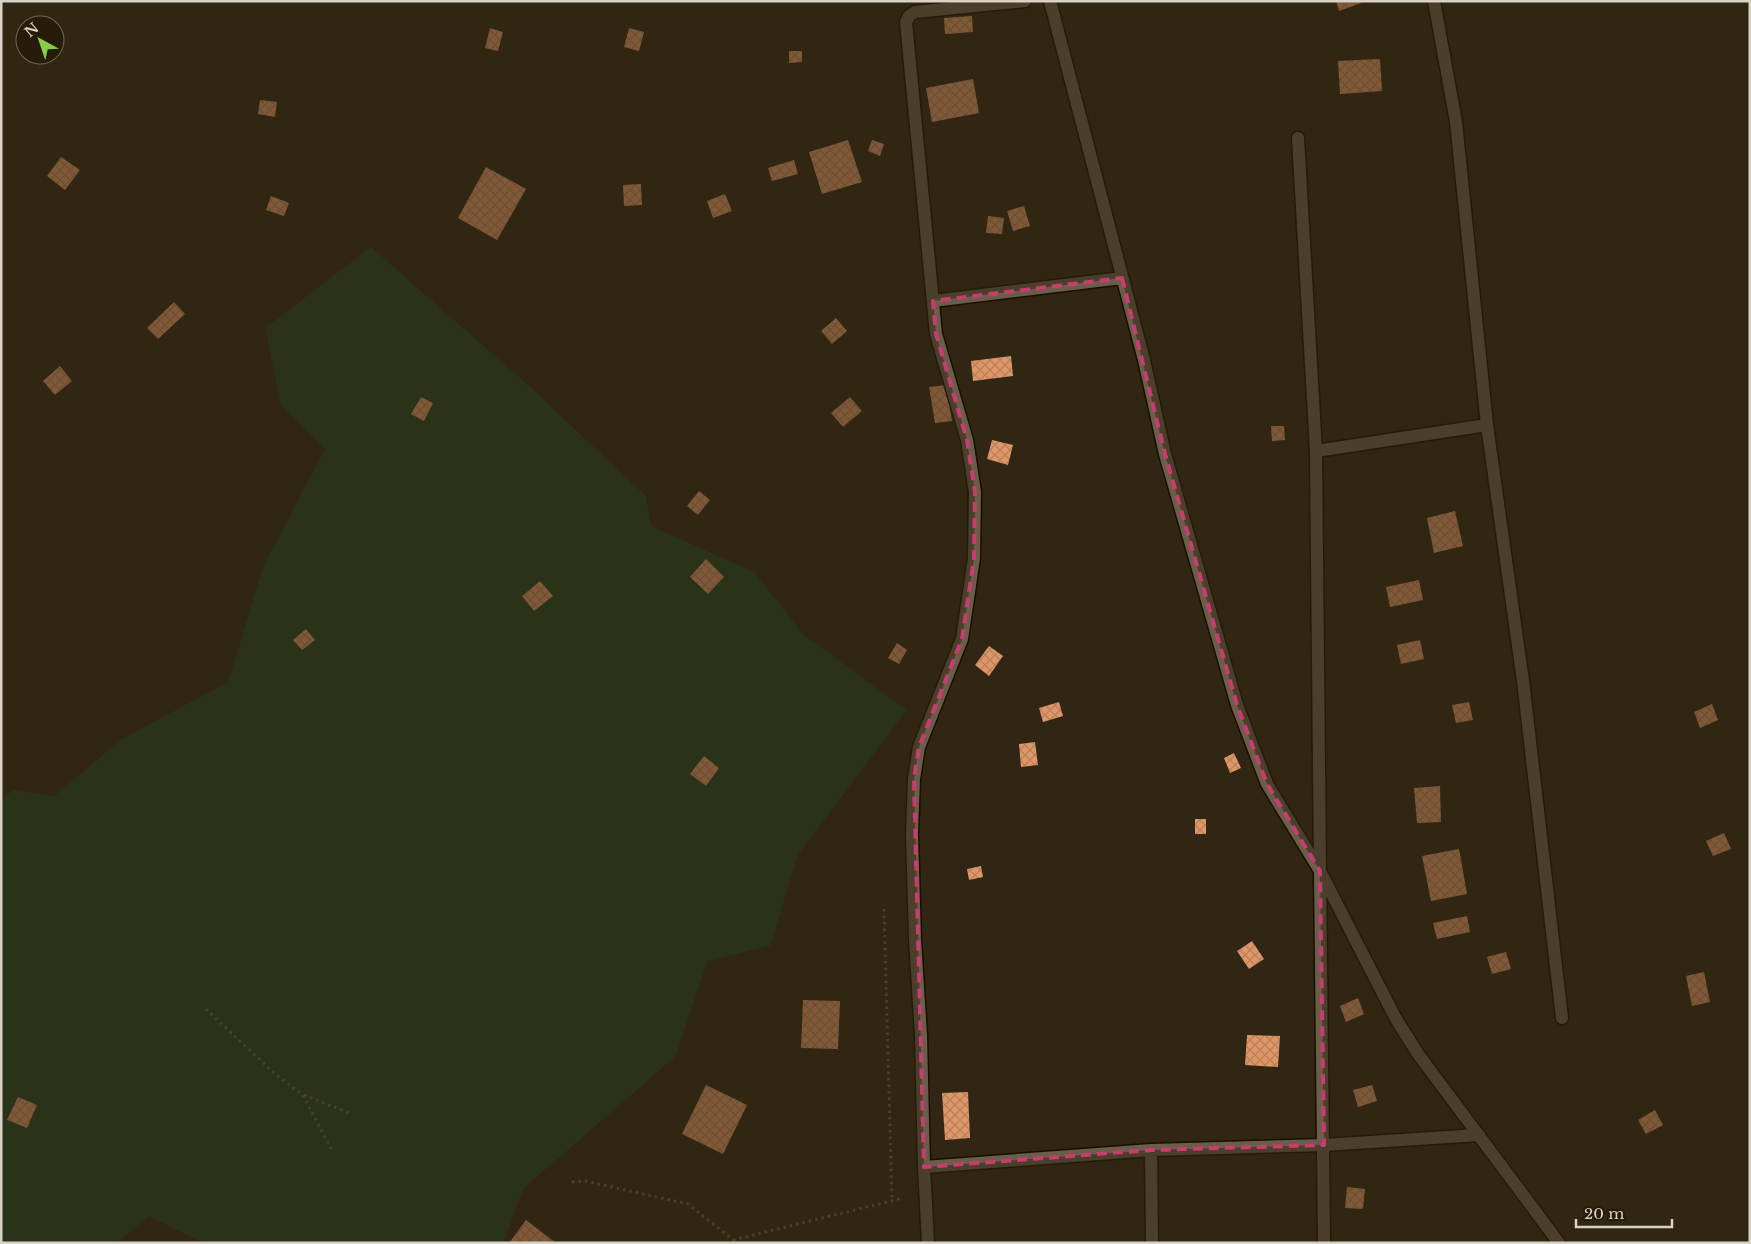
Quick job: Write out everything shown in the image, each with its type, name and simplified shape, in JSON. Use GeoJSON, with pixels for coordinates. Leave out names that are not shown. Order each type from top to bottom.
{"type":"FeatureCollection","features":[{"type":"Feature","properties":{"kind":"street"},"geometry":{"type":"LineString","coordinates":[[928,1243],[921,1035],[915,939],[912,834],[914,779],[919,747],[962,640],[974,558],[974,492],[967,440],[936,334],[906,22],[909,16],[915,12],[1025,1]]}},
{"type":"Feature","properties":{"kind":"street"},"geometry":{"type":"LineString","coordinates":[[1050,1],[1122,278],[1165,454],[1237,705],[1268,784],[1320,871],[1396,1019],[1418,1054],[1559,1243]]}},
{"type":"Feature","properties":{"kind":"street"},"geometry":{"type":"LineString","coordinates":[[1434,1],[1456,122],[1487,425],[1523,681],[1562,1018]]}},
{"type":"Feature","properties":{"kind":"street"},"geometry":{"type":"LineString","coordinates":[[1298,138],[1316,451],[1324,1243]]}},
{"type":"Feature","properties":{"kind":"street"},"geometry":{"type":"LineString","coordinates":[[933,301],[1122,278]]}},
{"type":"Feature","properties":{"kind":"street"},"geometry":{"type":"LineString","coordinates":[[1316,451],[1487,425]]}},
{"type":"Feature","properties":{"kind":"street"},"geometry":{"type":"LineString","coordinates":[[924,1167],[1151,1150],[1324,1145],[1479,1135]]}},
{"type":"Feature","properties":{"kind":"street"},"geometry":{"type":"LineString","coordinates":[[1151,1150],[1152,1243]]}},
{"type":"Feature","properties":{"kind":"path"},"geometry":{"type":"LineString","coordinates":[[884,909],[892,1200]]}},
{"type":"Feature","properties":{"kind":"path"},"geometry":{"type":"LineString","coordinates":[[206,1009],[275,1074],[304,1095],[352,1114]]}},
{"type":"Feature","properties":{"kind":"path"},"geometry":{"type":"LineString","coordinates":[[304,1095],[331,1149]]}},
{"type":"Feature","properties":{"kind":"path"},"geometry":{"type":"LineString","coordinates":[[572,1182],[585,1182],[688,1204],[735,1241],[892,1200],[926,1196]]}},
{"type":"Feature","properties":{"kind":"highlighted area"},"geometry":{"type":"Polygon","coordinates":[[[1122,278],[1165,454],[1237,705],[1267,784],[1320,871],[1324,1145],[1151,1150],[924,1167],[914,779],[919,747],[962,639],[974,558],[975,492],[967,440],[936,334],[933,301],[1122,278]]]}},
{"type":"Feature","properties":{"kind":"green space"},"geometry":{"type":"Polygon","coordinates":[[[371,247],[528,385],[646,496],[651,526],[754,572],[804,635],[907,710],[797,856],[771,945],[707,962],[675,1057],[524,1188],[503,1243],[204,1243],[149,1216],[117,1243],[1,1243],[1,802],[12,790],[54,796],[122,739],[228,682],[264,565],[325,449],[281,405],[265,328],[371,247]]]}},
{"type":"Feature","properties":{"kind":"building"},"geometry":{"type":"Polygon","coordinates":[[[1336,1],[1360,1],[1361,3],[1339,11],[1336,1]]]}},
{"type":"Feature","properties":{"kind":"building"},"geometry":{"type":"Polygon","coordinates":[[[972,16],[973,32],[945,34],[944,18],[972,16]]]}},
{"type":"Feature","properties":{"kind":"building"},"geometry":{"type":"Polygon","coordinates":[[[490,28],[503,32],[498,51],[485,48],[490,28]]]}},
{"type":"Feature","properties":{"kind":"building"},"geometry":{"type":"Polygon","coordinates":[[[629,28],[644,32],[639,51],[624,47],[629,28]]]}},
{"type":"Feature","properties":{"kind":"building"},"geometry":{"type":"Polygon","coordinates":[[[789,51],[802,51],[802,62],[789,63],[789,51]]]}},
{"type":"Feature","properties":{"kind":"building"},"geometry":{"type":"Polygon","coordinates":[[[1380,59],[1382,91],[1340,94],[1338,61],[1380,59]]]}},
{"type":"Feature","properties":{"kind":"building"},"geometry":{"type":"Polygon","coordinates":[[[973,79],[979,113],[932,122],[926,88],[973,79]]]}},
{"type":"Feature","properties":{"kind":"building"},"geometry":{"type":"Polygon","coordinates":[[[260,100],[277,102],[275,117],[258,114],[260,100]]]}},
{"type":"Feature","properties":{"kind":"building"},"geometry":{"type":"Polygon","coordinates":[[[848,140],[862,182],[822,194],[809,152],[848,140]]]}},
{"type":"Feature","properties":{"kind":"building"},"geometry":{"type":"Polygon","coordinates":[[[872,140],[884,144],[880,156],[868,151],[872,140]]]}},
{"type":"Feature","properties":{"kind":"building"},"geometry":{"type":"Polygon","coordinates":[[[61,157],[80,170],[65,190],[47,176],[61,157]]]}},
{"type":"Feature","properties":{"kind":"building"},"geometry":{"type":"Polygon","coordinates":[[[794,160],[798,174],[772,181],[768,168],[794,160]]]}},
{"type":"Feature","properties":{"kind":"building"},"geometry":{"type":"Polygon","coordinates":[[[486,167],[526,189],[497,240],[458,218],[486,167]]]}},
{"type":"Feature","properties":{"kind":"building"},"geometry":{"type":"Polygon","coordinates":[[[641,184],[642,205],[624,206],[623,185],[641,184]]]}},
{"type":"Feature","properties":{"kind":"building"},"geometry":{"type":"Polygon","coordinates":[[[725,194],[732,211],[713,218],[707,201],[725,194]]]}},
{"type":"Feature","properties":{"kind":"building"},"geometry":{"type":"Polygon","coordinates":[[[271,196],[289,203],[284,216],[266,210],[271,196]]]}},
{"type":"Feature","properties":{"kind":"building"},"geometry":{"type":"Polygon","coordinates":[[[1024,206],[1030,226],[1013,231],[1007,211],[1024,206]]]}},
{"type":"Feature","properties":{"kind":"building"},"geometry":{"type":"Polygon","coordinates":[[[988,216],[1004,218],[1002,234],[986,233],[988,216]]]}},
{"type":"Feature","properties":{"kind":"building"},"geometry":{"type":"Polygon","coordinates":[[[174,302],[185,314],[158,339],[147,328],[174,302]]]}},
{"type":"Feature","properties":{"kind":"building"},"geometry":{"type":"Polygon","coordinates":[[[836,318],[847,331],[832,344],[821,331],[836,318]]]}},
{"type":"Feature","properties":{"kind":"building"},"geometry":{"type":"Polygon","coordinates":[[[1011,356],[1013,376],[973,381],[971,361],[1011,356]]]}},
{"type":"Feature","properties":{"kind":"building"},"geometry":{"type":"Polygon","coordinates":[[[60,366],[72,381],[55,395],[43,381],[60,366]]]}},
{"type":"Feature","properties":{"kind":"building"},"geometry":{"type":"Polygon","coordinates":[[[946,385],[952,421],[935,423],[929,387],[946,385]]]}},
{"type":"Feature","properties":{"kind":"building"},"geometry":{"type":"Polygon","coordinates":[[[421,397],[433,403],[424,421],[411,414],[421,397]]]}},
{"type":"Feature","properties":{"kind":"building"},"geometry":{"type":"Polygon","coordinates":[[[850,397],[862,411],[843,427],[831,413],[850,397]]]}},
{"type":"Feature","properties":{"kind":"building"},"geometry":{"type":"Polygon","coordinates":[[[1271,426],[1284,426],[1285,440],[1272,441],[1271,426]]]}},
{"type":"Feature","properties":{"kind":"building"},"geometry":{"type":"Polygon","coordinates":[[[992,440],[1013,445],[1008,465],[987,459],[992,440]]]}},
{"type":"Feature","properties":{"kind":"building"},"geometry":{"type":"Polygon","coordinates":[[[699,491],[710,500],[698,515],[687,506],[699,491]]]}},
{"type":"Feature","properties":{"kind":"building"},"geometry":{"type":"Polygon","coordinates":[[[1455,511],[1463,546],[1434,553],[1427,518],[1455,511]]]}},
{"type":"Feature","properties":{"kind":"building"},"geometry":{"type":"Polygon","coordinates":[[[706,559],[724,577],[708,594],[690,577],[706,559]]]}},
{"type":"Feature","properties":{"kind":"building"},"geometry":{"type":"Polygon","coordinates":[[[1419,580],[1423,600],[1390,607],[1386,587],[1419,580]]]}},
{"type":"Feature","properties":{"kind":"building"},"geometry":{"type":"Polygon","coordinates":[[[540,581],[553,596],[534,611],[522,596],[540,581]]]}},
{"type":"Feature","properties":{"kind":"building"},"geometry":{"type":"Polygon","coordinates":[[[306,629],[315,640],[302,650],[293,640],[306,629]]]}},
{"type":"Feature","properties":{"kind":"building"},"geometry":{"type":"Polygon","coordinates":[[[1420,640],[1424,659],[1401,664],[1397,645],[1420,640]]]}},
{"type":"Feature","properties":{"kind":"building"},"geometry":{"type":"Polygon","coordinates":[[[897,643],[907,650],[899,664],[888,658],[897,643]]]}},
{"type":"Feature","properties":{"kind":"building"},"geometry":{"type":"Polygon","coordinates":[[[989,646],[1003,656],[989,676],[975,665],[989,646]]]}},
{"type":"Feature","properties":{"kind":"building"},"geometry":{"type":"Polygon","coordinates":[[[1059,702],[1063,716],[1043,722],[1039,708],[1059,702]]]}},
{"type":"Feature","properties":{"kind":"building"},"geometry":{"type":"Polygon","coordinates":[[[1469,702],[1473,720],[1456,723],[1452,705],[1469,702]]]}},
{"type":"Feature","properties":{"kind":"building"},"geometry":{"type":"Polygon","coordinates":[[[1712,704],[1718,720],[1700,728],[1694,712],[1712,704]]]}},
{"type":"Feature","properties":{"kind":"building"},"geometry":{"type":"Polygon","coordinates":[[[1035,742],[1038,765],[1021,767],[1019,744],[1035,742]]]}},
{"type":"Feature","properties":{"kind":"building"},"geometry":{"type":"Polygon","coordinates":[[[1234,753],[1241,768],[1230,773],[1224,758],[1234,753]]]}},
{"type":"Feature","properties":{"kind":"building"},"geometry":{"type":"Polygon","coordinates":[[[704,756],[719,768],[706,786],[690,774],[704,756]]]}},
{"type":"Feature","properties":{"kind":"building"},"geometry":{"type":"Polygon","coordinates":[[[1440,786],[1441,822],[1417,823],[1414,788],[1440,786]]]}},
{"type":"Feature","properties":{"kind":"building"},"geometry":{"type":"Polygon","coordinates":[[[1195,819],[1206,819],[1206,834],[1195,834],[1195,819]]]}},
{"type":"Feature","properties":{"kind":"building"},"geometry":{"type":"Polygon","coordinates":[[[1724,833],[1731,849],[1713,856],[1706,841],[1724,833]]]}},
{"type":"Feature","properties":{"kind":"building"},"geometry":{"type":"Polygon","coordinates":[[[1459,849],[1467,894],[1431,901],[1422,856],[1459,849]]]}},
{"type":"Feature","properties":{"kind":"building"},"geometry":{"type":"Polygon","coordinates":[[[981,866],[983,877],[969,880],[967,869],[981,866]]]}},
{"type":"Feature","properties":{"kind":"building"},"geometry":{"type":"Polygon","coordinates":[[[1467,916],[1470,932],[1437,939],[1433,923],[1467,916]]]}},
{"type":"Feature","properties":{"kind":"building"},"geometry":{"type":"Polygon","coordinates":[[[1252,941],[1264,959],[1249,969],[1237,951],[1252,941]]]}},
{"type":"Feature","properties":{"kind":"building"},"geometry":{"type":"Polygon","coordinates":[[[1506,952],[1511,969],[1492,974],[1487,957],[1506,952]]]}},
{"type":"Feature","properties":{"kind":"building"},"geometry":{"type":"Polygon","coordinates":[[[1704,972],[1710,1002],[1692,1006],[1686,976],[1704,972]]]}},
{"type":"Feature","properties":{"kind":"building"},"geometry":{"type":"Polygon","coordinates":[[[1358,998],[1364,1014],[1346,1022],[1340,1006],[1358,998]]]}},
{"type":"Feature","properties":{"kind":"building"},"geometry":{"type":"Polygon","coordinates":[[[803,1000],[840,1001],[838,1049],[801,1048],[803,1000]]]}},
{"type":"Feature","properties":{"kind":"building"},"geometry":{"type":"Polygon","coordinates":[[[1247,1035],[1280,1036],[1278,1067],[1245,1065],[1247,1035]]]}},
{"type":"Feature","properties":{"kind":"building"},"geometry":{"type":"Polygon","coordinates":[[[706,1085],[747,1105],[723,1154],[682,1134],[706,1085]]]}},
{"type":"Feature","properties":{"kind":"building"},"geometry":{"type":"Polygon","coordinates":[[[1372,1085],[1377,1101],[1358,1107],[1353,1090],[1372,1085]]]}},
{"type":"Feature","properties":{"kind":"building"},"geometry":{"type":"Polygon","coordinates":[[[968,1092],[970,1138],[945,1140],[942,1093],[968,1092]]]}},
{"type":"Feature","properties":{"kind":"building"},"geometry":{"type":"Polygon","coordinates":[[[18,1097],[37,1105],[27,1128],[7,1120],[18,1097]]]}},
{"type":"Feature","properties":{"kind":"building"},"geometry":{"type":"Polygon","coordinates":[[[1655,1110],[1663,1125],[1646,1134],[1638,1120],[1655,1110]]]}},
{"type":"Feature","properties":{"kind":"building"},"geometry":{"type":"Polygon","coordinates":[[[1347,1187],[1365,1189],[1363,1209],[1345,1208],[1347,1187]]]}},
{"type":"Feature","properties":{"kind":"building"},"geometry":{"type":"Polygon","coordinates":[[[526,1220],[556,1243],[509,1243],[526,1220]]]}}]}
